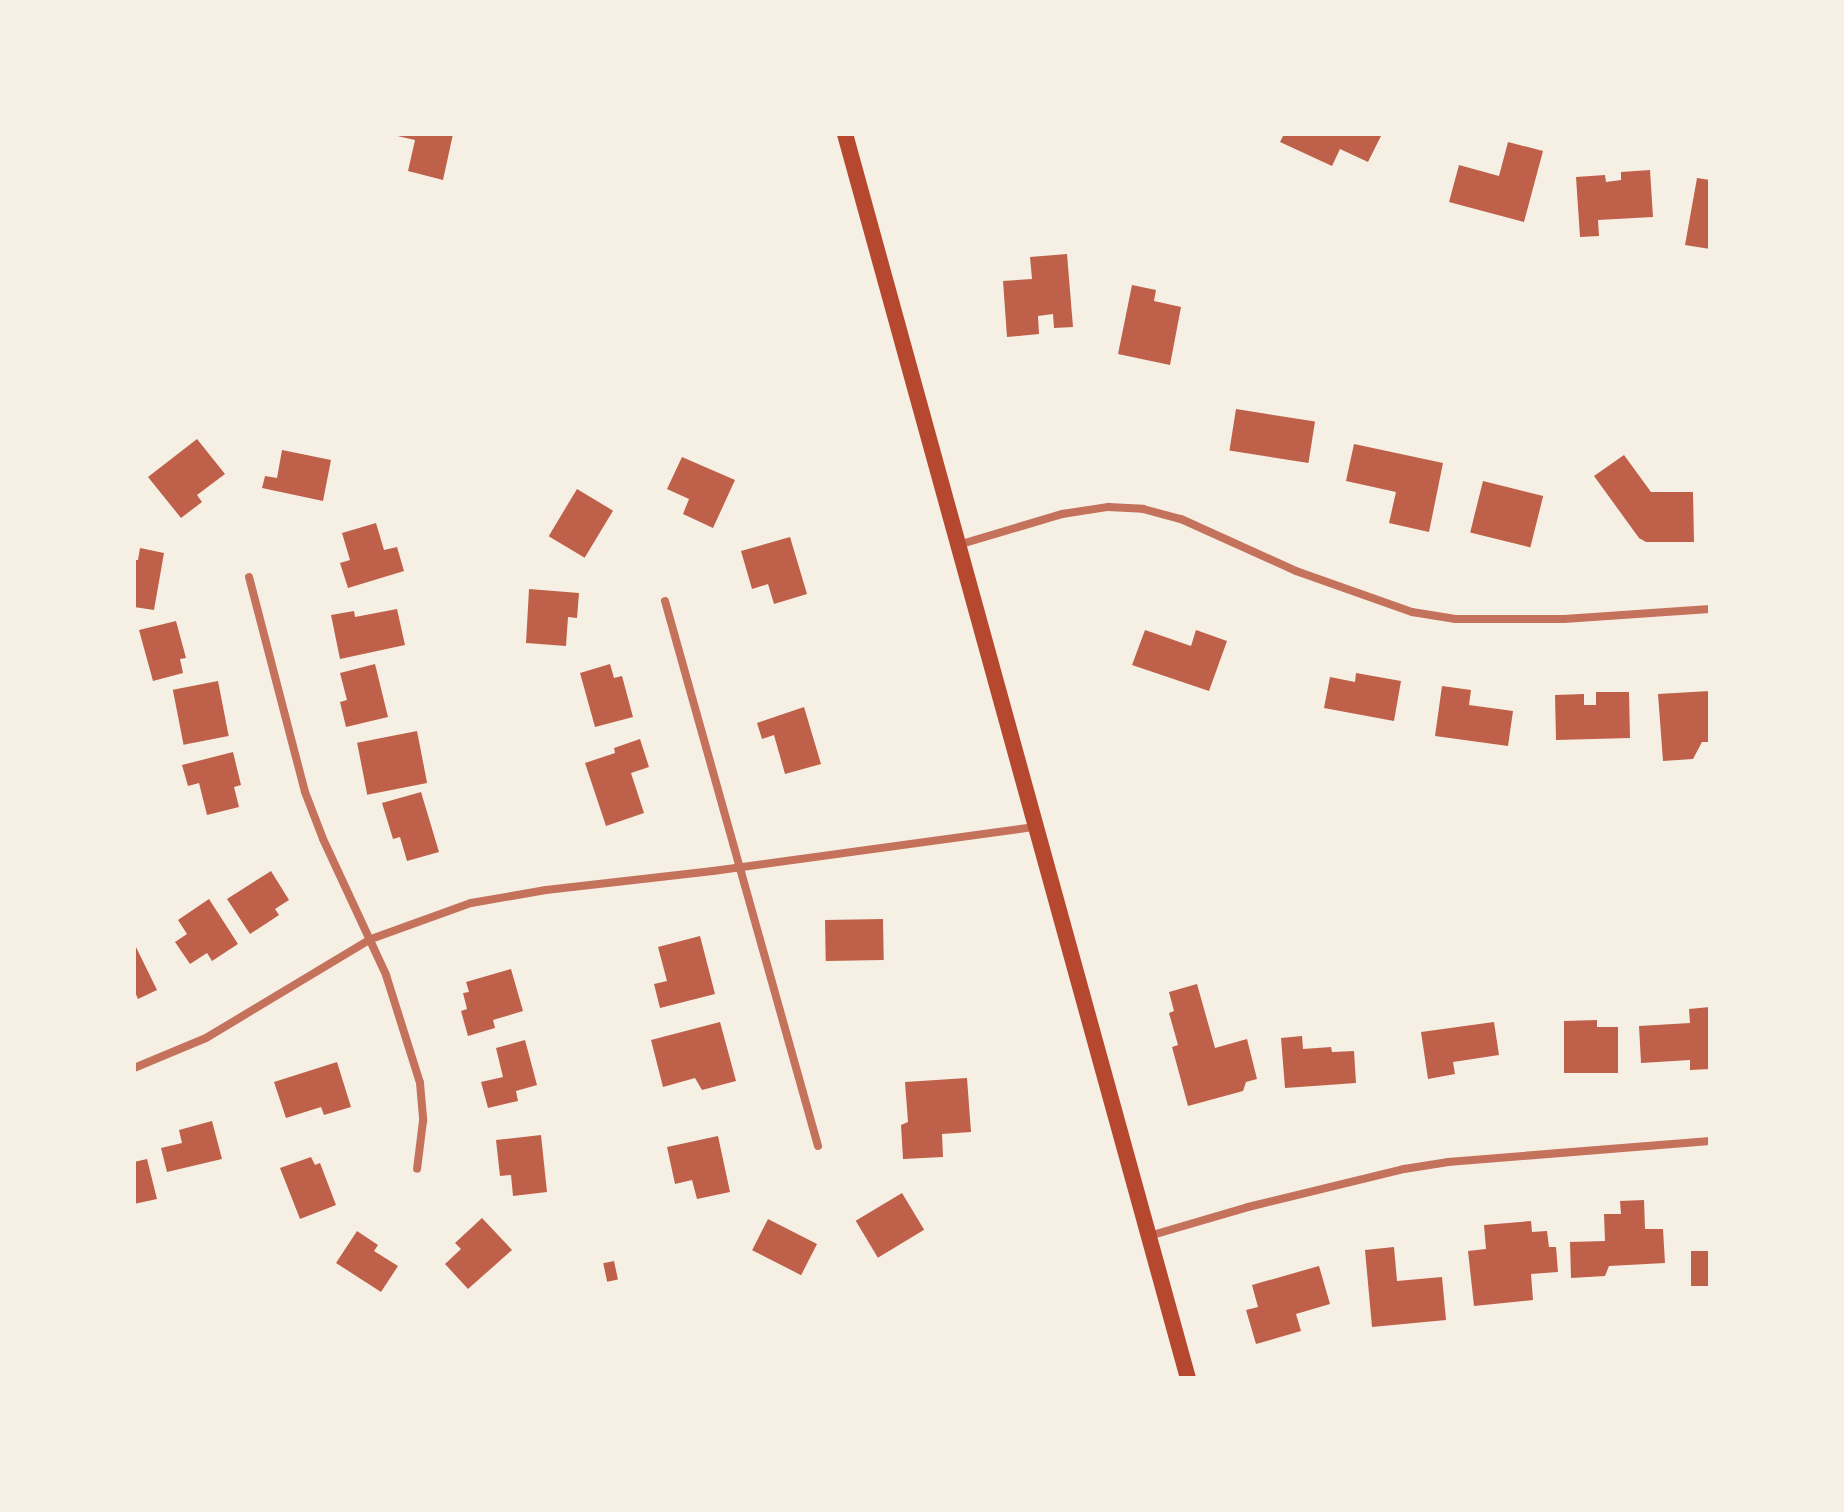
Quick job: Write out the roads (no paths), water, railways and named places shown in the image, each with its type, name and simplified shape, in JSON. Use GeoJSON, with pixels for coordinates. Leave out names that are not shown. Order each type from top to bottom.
{"type":"FeatureCollection","features":[{"type":"Feature","properties":{"kind":"main road"},"geometry":{"type":"LineString","coordinates":[[845,134],[1188,1378]]}},
{"type":"Feature","properties":{"kind":"street"},"geometry":{"type":"LineString","coordinates":[[958,545],[1062,514],[1108,507],[1143,509],[1181,519],[1296,571],[1412,612],[1455,619],[1564,619],[1710,609]]}},
{"type":"Feature","properties":{"kind":"street"},"geometry":{"type":"LineString","coordinates":[[249,577],[305,792],[323,839],[386,975],[420,1083],[423,1121],[417,1169]]}},
{"type":"Feature","properties":{"kind":"street"},"geometry":{"type":"LineString","coordinates":[[665,601],[818,1146]]}},
{"type":"Feature","properties":{"kind":"street"},"geometry":{"type":"LineString","coordinates":[[134,1068],[206,1038],[371,939],[471,903],[546,890],[738,868],[1035,827]]}},
{"type":"Feature","properties":{"kind":"street"},"geometry":{"type":"LineString","coordinates":[[1149,1236],[1291,1195],[1404,1169],[1448,1162],[1710,1141]]}}]}
